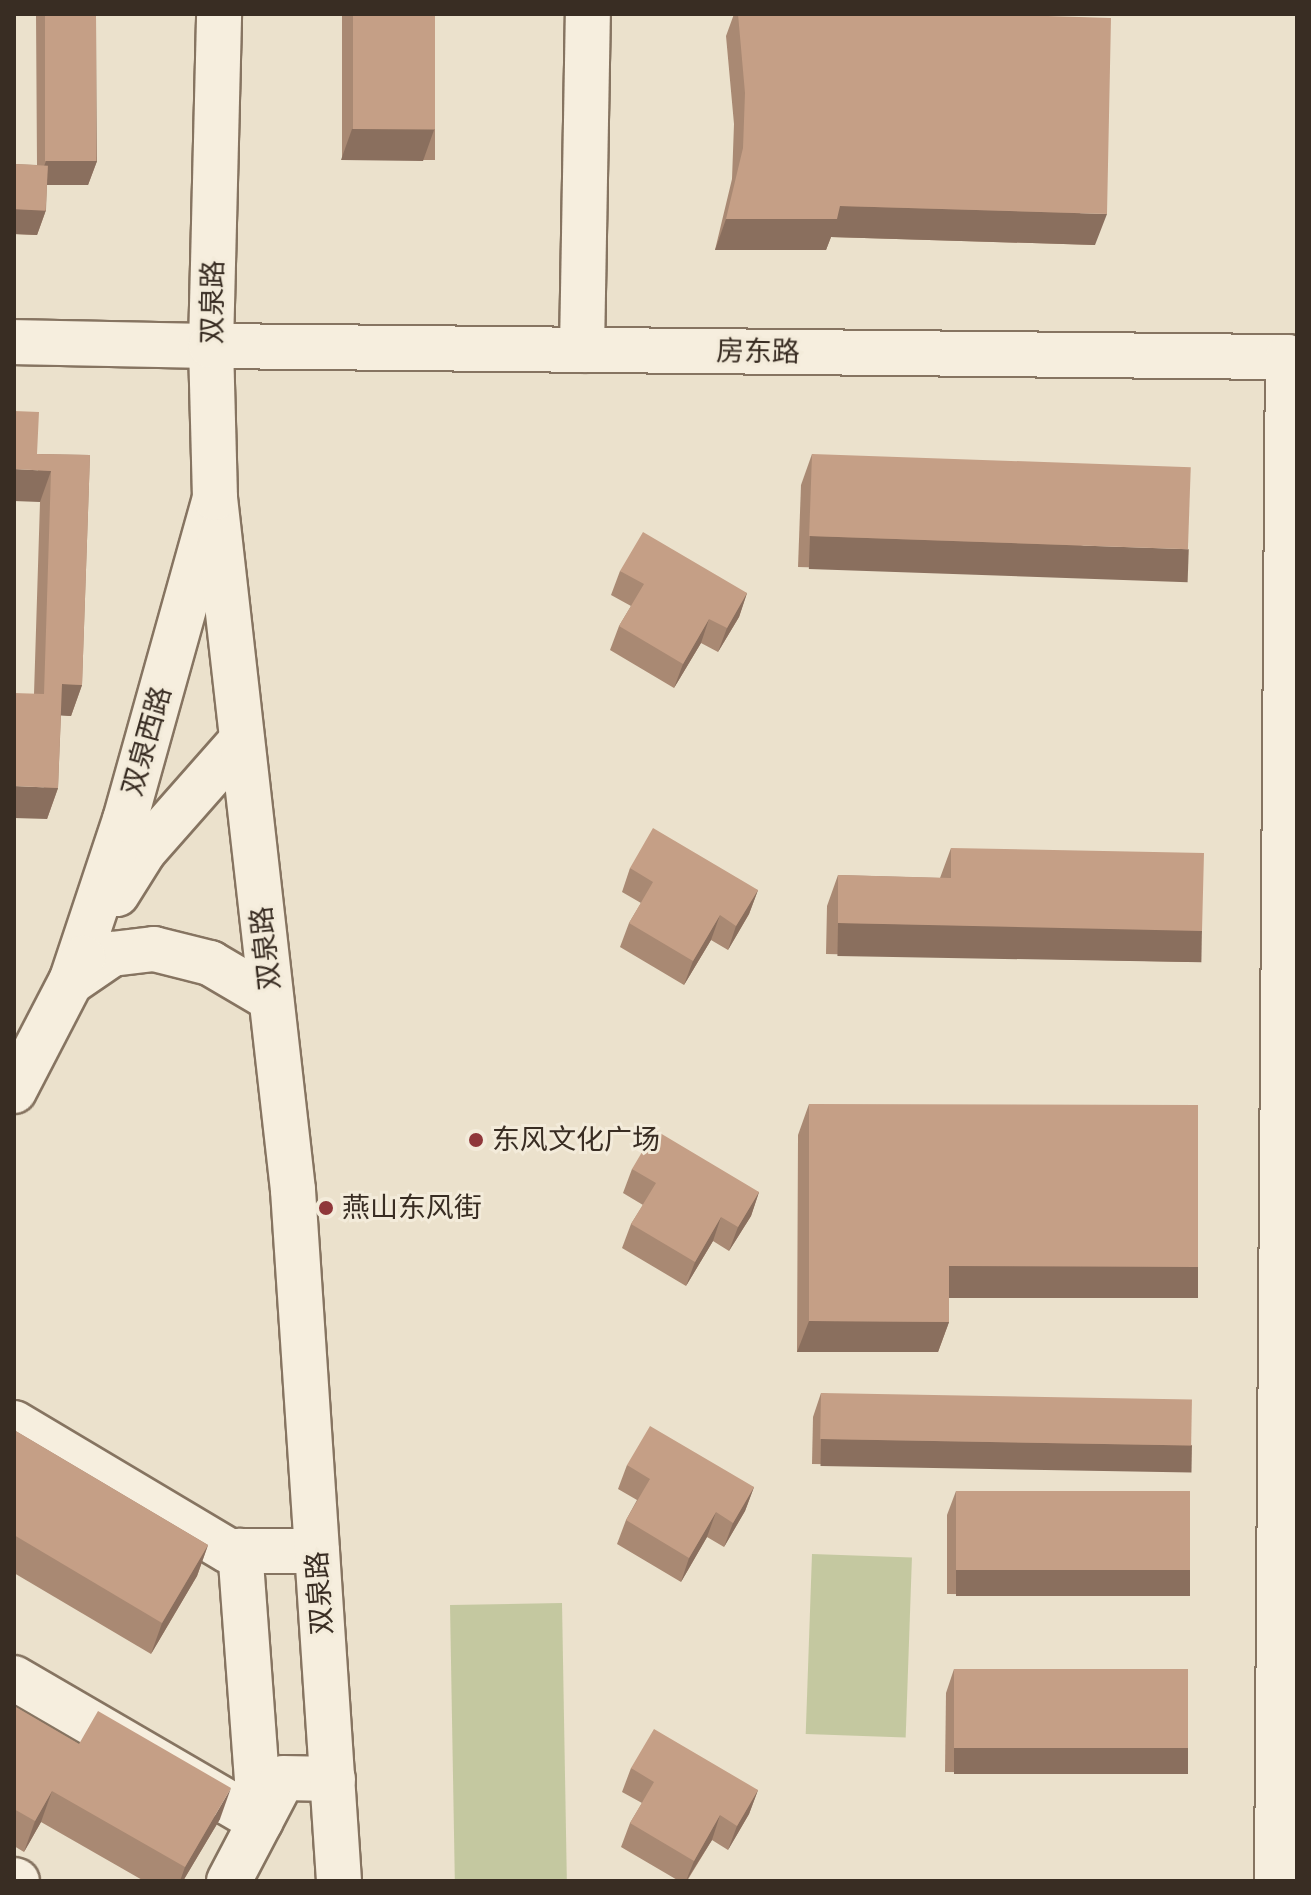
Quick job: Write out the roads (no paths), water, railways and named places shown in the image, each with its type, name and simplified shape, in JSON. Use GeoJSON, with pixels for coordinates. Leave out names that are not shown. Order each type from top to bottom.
{"type":"FeatureCollection","features":[{"type":"Feature","properties":{"kind":"main road","name":"双泉路"},"geometry":{"type":"LineString","coordinates":[[219,14],[211,346],[215,498],[293,1190],[339,1881]]}},
{"type":"Feature","properties":{"kind":"main road"},"geometry":{"type":"LineString","coordinates":[[582,350],[588,14]]}},
{"type":"Feature","properties":{"kind":"main road","name":"房东路"},"geometry":{"type":"LineString","coordinates":[[14,342],[582,350],[1292,350]]}},
{"type":"Feature","properties":{"kind":"main road"},"geometry":{"type":"LineString","coordinates":[[1277,1881],[1292,350]]}},
{"type":"Feature","properties":{"kind":"main road","name":"双泉西路"},"geometry":{"type":"LineString","coordinates":[[71,982],[125,820],[215,498]]}},
{"type":"Feature","properties":{"kind":"main road","name":"双泉西路"},"geometry":{"type":"LineString","coordinates":[[14,1091],[144,851],[242,740]]}},
{"type":"Feature","properties":{"kind":"main road"},"geometry":{"type":"LineString","coordinates":[[71,982],[112,954],[154,949],[210,963],[271,999]]}},
{"type":"Feature","properties":{"kind":"main road"},"geometry":{"type":"LineString","coordinates":[[14,1423],[229,1551],[317,1551]]}},
{"type":"Feature","properties":{"kind":"main road"},"geometry":{"type":"LineString","coordinates":[[240,1551],[260,1821]]}},
{"type":"Feature","properties":{"kind":"main road"},"geometry":{"type":"LineString","coordinates":[[14,1678],[260,1821]]}},
{"type":"Feature","properties":{"kind":"main road"},"geometry":{"type":"LineString","coordinates":[[229,1881],[283,1778],[333,1779]]}},
{"type":"Feature","properties":{"kind":"place","name":"东风文化广场"},"geometry":{"type":"Point","coordinates":[476,1140]}},
{"type":"Feature","properties":{"kind":"place","name":"燕山东风街"},"geometry":{"type":"Point","coordinates":[326,1208]}}]}
